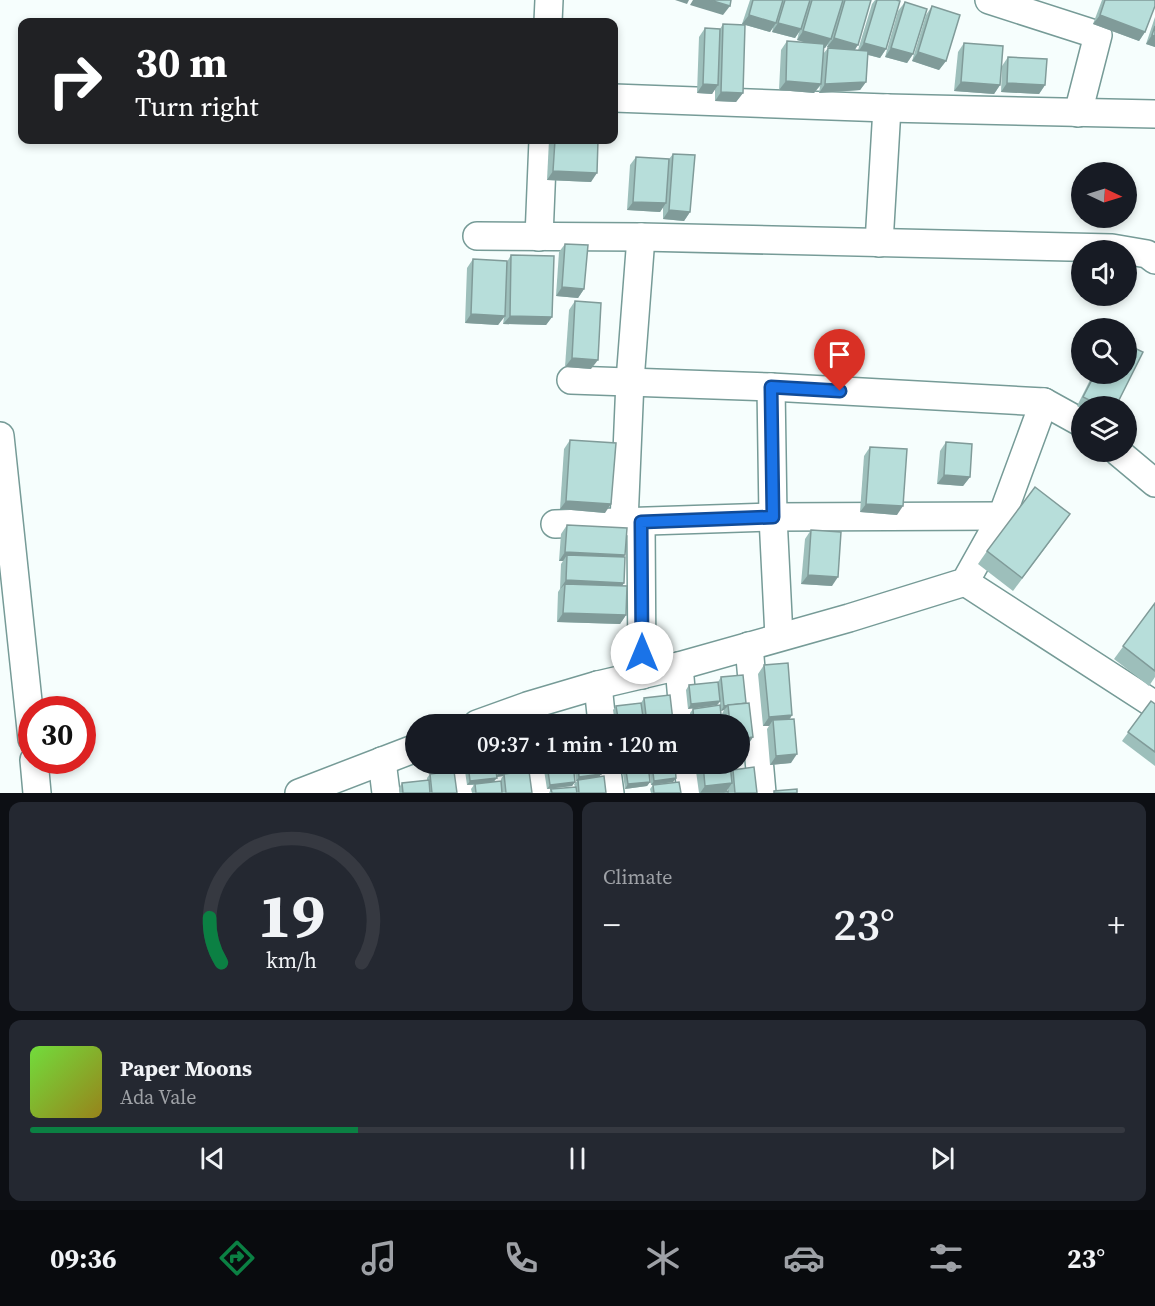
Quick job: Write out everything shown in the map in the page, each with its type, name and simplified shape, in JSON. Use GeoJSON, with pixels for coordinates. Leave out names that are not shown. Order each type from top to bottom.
{"type":"FeatureCollection","features":[{"type":"Feature","properties":{"kind":"street"},"geometry":{"type":"LineString","coordinates":[[549,0],[549,18]]}},
{"type":"Feature","properties":{"kind":"street"},"geometry":{"type":"LineString","coordinates":[[989,0],[1098,35],[1078,113]]}},
{"type":"Feature","properties":{"kind":"street"},"geometry":{"type":"LineString","coordinates":[[618,98],[887,108],[1155,114]]}},
{"type":"Feature","properties":{"kind":"street"},"geometry":{"type":"LineString","coordinates":[[879,243],[887,108]]}},
{"type":"Feature","properties":{"kind":"street"},"geometry":{"type":"LineString","coordinates":[[539,237],[543,144]]}},
{"type":"Feature","properties":{"kind":"street"},"geometry":{"type":"LineString","coordinates":[[477,236],[641,237],[1112,248],[1147,254],[1155,260]]}},
{"type":"Feature","properties":{"kind":"street"},"geometry":{"type":"LineString","coordinates":[[641,237],[630,381],[633,522],[642,675]]}},
{"type":"Feature","properties":{"kind":"street"},"geometry":{"type":"LineString","coordinates":[[571,380],[771,387],[1044,402],[1071,417]]}},
{"type":"Feature","properties":{"kind":"street"},"geometry":{"type":"LineString","coordinates":[[771,387],[773,517],[779,638]]}},
{"type":"Feature","properties":{"kind":"street"},"geometry":{"type":"LineString","coordinates":[[530,714],[598,685],[679,666],[779,638],[965,582],[1002,516],[1044,402]]}},
{"type":"Feature","properties":{"kind":"street"},"geometry":{"type":"LineString","coordinates":[[0,436],[12,662],[21,696]]}},
{"type":"Feature","properties":{"kind":"street"},"geometry":{"type":"LineString","coordinates":[[1130,462],[1155,483]]}},
{"type":"Feature","properties":{"kind":"street"},"geometry":{"type":"LineString","coordinates":[[555,524],[773,517],[1002,516]]}},
{"type":"Feature","properties":{"kind":"street"},"geometry":{"type":"LineString","coordinates":[[965,582],[1155,705]]}},
{"type":"Feature","properties":{"kind":"street"},"geometry":{"type":"LineString","coordinates":[[749,646],[762,793]]}},
{"type":"Feature","properties":{"kind":"street"},"geometry":{"type":"LineString","coordinates":[[679,666],[683,714]]}},
{"type":"Feature","properties":{"kind":"street"},"geometry":{"type":"LineString","coordinates":[[598,685],[601,714]]}},
{"type":"Feature","properties":{"kind":"street"},"geometry":{"type":"LineString","coordinates":[[305,792],[405,752]]}},
{"type":"Feature","properties":{"kind":"street"},"geometry":{"type":"LineString","coordinates":[[382,761],[386,793]]}},
{"type":"Feature","properties":{"kind":"street"},"geometry":{"type":"LineString","coordinates":[[35,774],[37,793]]}},
{"type":"Feature","properties":{"kind":"street"},"geometry":{"type":"LineString","coordinates":[[459,774],[461,793]]}},
{"type":"Feature","properties":{"kind":"street"},"geometry":{"type":"LineString","coordinates":[[534,774],[537,793]]}},
{"type":"Feature","properties":{"kind":"street"},"geometry":{"type":"LineString","coordinates":[[607,774],[610,793]]}},
{"type":"Feature","properties":{"kind":"street"},"geometry":{"type":"LineString","coordinates":[[689,774],[691,793]]}},
{"type":"Feature","properties":{"kind":"building"},"geometry":{"type":"Polygon","coordinates":[[[710,0],[731,0],[730,6],[710,0]]]}},
{"type":"Feature","properties":{"kind":"building"},"geometry":{"type":"Polygon","coordinates":[[[753,0],[783,0],[776,23],[749,15],[753,0]]]}},
{"type":"Feature","properties":{"kind":"building"},"geometry":{"type":"Polygon","coordinates":[[[785,0],[810,0],[801,29],[778,23],[785,0]]]}},
{"type":"Feature","properties":{"kind":"building"},"geometry":{"type":"Polygon","coordinates":[[[812,0],[843,0],[831,39],[803,31],[812,0]]]}},
{"type":"Feature","properties":{"kind":"building"},"geometry":{"type":"Polygon","coordinates":[[[845,0],[871,0],[858,45],[834,38],[845,0]]]}},
{"type":"Feature","properties":{"kind":"building"},"geometry":{"type":"Polygon","coordinates":[[[877,0],[900,1],[886,49],[864,43],[877,0]]]}},
{"type":"Feature","properties":{"kind":"building"},"geometry":{"type":"Polygon","coordinates":[[[1105,0],[1155,0],[1145,32],[1100,15],[1105,0]]]}},
{"type":"Feature","properties":{"kind":"building"},"geometry":{"type":"Polygon","coordinates":[[[905,2],[927,9],[913,54],[891,48],[905,2]]]}},
{"type":"Feature","properties":{"kind":"building"},"geometry":{"type":"Polygon","coordinates":[[[932,6],[960,15],[946,61],[918,52],[932,6]]]}},
{"type":"Feature","properties":{"kind":"building"},"geometry":{"type":"Polygon","coordinates":[[[723,24],[745,25],[743,93],[721,92],[723,24]]]}},
{"type":"Feature","properties":{"kind":"building"},"geometry":{"type":"Polygon","coordinates":[[[705,28],[720,29],[718,85],[703,84],[705,28]]]}},
{"type":"Feature","properties":{"kind":"building"},"geometry":{"type":"Polygon","coordinates":[[[787,41],[824,44],[821,84],[786,81],[787,41]]]}},
{"type":"Feature","properties":{"kind":"building"},"geometry":{"type":"Polygon","coordinates":[[[964,43],[1003,46],[1000,85],[961,82],[964,43]]]}},
{"type":"Feature","properties":{"kind":"building"},"geometry":{"type":"Polygon","coordinates":[[[828,48],[868,51],[866,82],[825,84],[828,48]]]}},
{"type":"Feature","properties":{"kind":"building"},"geometry":{"type":"Polygon","coordinates":[[[1008,57],[1047,59],[1045,85],[1007,83],[1008,57]]]}},
{"type":"Feature","properties":{"kind":"building"},"geometry":{"type":"Polygon","coordinates":[[[555,144],[598,144],[597,173],[553,171],[555,144]]]}},
{"type":"Feature","properties":{"kind":"building"},"geometry":{"type":"Polygon","coordinates":[[[673,154],[695,155],[690,212],[669,210],[673,154]]]}},
{"type":"Feature","properties":{"kind":"building"},"geometry":{"type":"Polygon","coordinates":[[[636,157],[669,159],[666,203],[633,202],[636,157]]]}},
{"type":"Feature","properties":{"kind":"building"},"geometry":{"type":"Polygon","coordinates":[[[565,244],[588,245],[584,289],[562,287],[565,244]]]}},
{"type":"Feature","properties":{"kind":"building"},"geometry":{"type":"Polygon","coordinates":[[[511,255],[554,256],[552,317],[510,316],[511,255]]]}},
{"type":"Feature","properties":{"kind":"building"},"geometry":{"type":"Polygon","coordinates":[[[473,259],[507,261],[505,316],[471,314],[473,259]]]}},
{"type":"Feature","properties":{"kind":"building"},"geometry":{"type":"Polygon","coordinates":[[[575,301],[601,303],[598,360],[572,358],[575,301]]]}},
{"type":"Feature","properties":{"kind":"building"},"geometry":{"type":"Polygon","coordinates":[[[1137,349],[1143,352],[1137,364],[1137,349]]]}},
{"type":"Feature","properties":{"kind":"building"},"geometry":{"type":"Polygon","coordinates":[[[1090,384],[1127,384],[1121,396],[1084,396],[1090,384]]]}},
{"type":"Feature","properties":{"kind":"building"},"geometry":{"type":"Polygon","coordinates":[[[570,440],[616,443],[611,504],[566,501],[570,440]]]}},
{"type":"Feature","properties":{"kind":"building"},"geometry":{"type":"Polygon","coordinates":[[[946,442],[972,444],[970,477],[944,475],[946,442]]]}},
{"type":"Feature","properties":{"kind":"building"},"geometry":{"type":"Polygon","coordinates":[[[870,447],[907,449],[903,506],[866,504],[870,447]]]}},
{"type":"Feature","properties":{"kind":"building"},"geometry":{"type":"Polygon","coordinates":[[[1035,487],[1070,514],[1022,578],[987,551],[1035,487]]]}},
{"type":"Feature","properties":{"kind":"building"},"geometry":{"type":"Polygon","coordinates":[[[567,525],[627,528],[625,555],[565,552],[567,525]]]}},
{"type":"Feature","properties":{"kind":"building"},"geometry":{"type":"Polygon","coordinates":[[[811,530],[841,532],[838,577],[808,575],[811,530]]]}},
{"type":"Feature","properties":{"kind":"building"},"geometry":{"type":"Polygon","coordinates":[[[567,555],[625,557],[624,583],[566,580],[567,555]]]}},
{"type":"Feature","properties":{"kind":"building"},"geometry":{"type":"Polygon","coordinates":[[[565,584],[627,586],[626,615],[563,613],[565,584]]]}},
{"type":"Feature","properties":{"kind":"building"},"geometry":{"type":"Polygon","coordinates":[[[1155,603],[1155,671],[1123,646],[1155,603]]]}},
{"type":"Feature","properties":{"kind":"building"},"geometry":{"type":"Polygon","coordinates":[[[788,663],[792,715],[769,717],[764,665],[788,663]]]}},
{"type":"Feature","properties":{"kind":"building"},"geometry":{"type":"Polygon","coordinates":[[[743,675],[746,703],[724,706],[721,677],[743,675]]]}},
{"type":"Feature","properties":{"kind":"building"},"geometry":{"type":"Polygon","coordinates":[[[718,682],[720,701],[691,704],[689,685],[718,682]]]}},
{"type":"Feature","properties":{"kind":"building"},"geometry":{"type":"Polygon","coordinates":[[[670,695],[672,714],[646,714],[644,698],[670,695]]]}},
{"type":"Feature","properties":{"kind":"building"},"geometry":{"type":"Polygon","coordinates":[[[1151,701],[1155,704],[1155,752],[1128,732],[1151,701]]]}},
{"type":"Feature","properties":{"kind":"building"},"geometry":{"type":"Polygon","coordinates":[[[641,703],[643,714],[617,714],[616,706],[641,703]]]}},
{"type":"Feature","properties":{"kind":"building"},"geometry":{"type":"Polygon","coordinates":[[[749,703],[753,737],[750,737],[750,714],[729,714],[728,705],[749,703]]]}},
{"type":"Feature","properties":{"kind":"building"},"geometry":{"type":"Polygon","coordinates":[[[720,705],[721,714],[693,714],[693,709],[720,705]]]}},
{"type":"Feature","properties":{"kind":"building"},"geometry":{"type":"Polygon","coordinates":[[[794,719],[797,754],[776,756],[773,720],[794,719]]]}},
{"type":"Feature","properties":{"kind":"building"},"geometry":{"type":"Polygon","coordinates":[[[754,767],[757,793],[735,793],[733,774],[750,774],[750,768],[754,767]]]}},
{"type":"Feature","properties":{"kind":"building"},"geometry":{"type":"Polygon","coordinates":[[[430,774],[454,774],[457,793],[432,793],[430,774]]]}},
{"type":"Feature","properties":{"kind":"building"},"geometry":{"type":"Polygon","coordinates":[[[469,774],[496,774],[497,778],[470,781],[469,774]]]}},
{"type":"Feature","properties":{"kind":"building"},"geometry":{"type":"Polygon","coordinates":[[[504,774],[529,774],[532,793],[506,793],[504,774]]]}},
{"type":"Feature","properties":{"kind":"building"},"geometry":{"type":"Polygon","coordinates":[[[548,774],[574,774],[575,782],[550,785],[548,774]]]}},
{"type":"Feature","properties":{"kind":"building"},"geometry":{"type":"Polygon","coordinates":[[[579,774],[601,774],[579,777],[579,774]]]}},
{"type":"Feature","properties":{"kind":"building"},"geometry":{"type":"Polygon","coordinates":[[[626,774],[649,774],[650,782],[628,784],[626,774]]]}},
{"type":"Feature","properties":{"kind":"building"},"geometry":{"type":"Polygon","coordinates":[[[653,774],[676,774],[676,778],[654,781],[653,774]]]}},
{"type":"Feature","properties":{"kind":"building"},"geometry":{"type":"Polygon","coordinates":[[[704,774],[731,774],[732,783],[705,786],[704,774]]]}},
{"type":"Feature","properties":{"kind":"building"},"geometry":{"type":"Polygon","coordinates":[[[604,776],[606,793],[579,793],[578,780],[604,776]]]}},
{"type":"Feature","properties":{"kind":"building"},"geometry":{"type":"Polygon","coordinates":[[[429,780],[430,793],[403,793],[402,783],[429,780]]]}},
{"type":"Feature","properties":{"kind":"building"},"geometry":{"type":"Polygon","coordinates":[[[501,781],[502,793],[476,793],[475,784],[501,781]]]}},
{"type":"Feature","properties":{"kind":"building"},"geometry":{"type":"Polygon","coordinates":[[[679,782],[681,793],[654,793],[653,785],[679,782]]]}},
{"type":"Feature","properties":{"kind":"building"},"geometry":{"type":"Polygon","coordinates":[[[576,787],[577,793],[552,793],[551,789],[576,787]]]}},
{"type":"Feature","properties":{"kind":"building"},"geometry":{"type":"Polygon","coordinates":[[[797,789],[797,793],[774,793],[774,791],[797,789]]]}},
{"type":"Feature","properties":{"kind":"route"},"geometry":{"type":"LineString","coordinates":[[642,653],[641,522],[773,517],[771,387],[840,391]]}}]}
